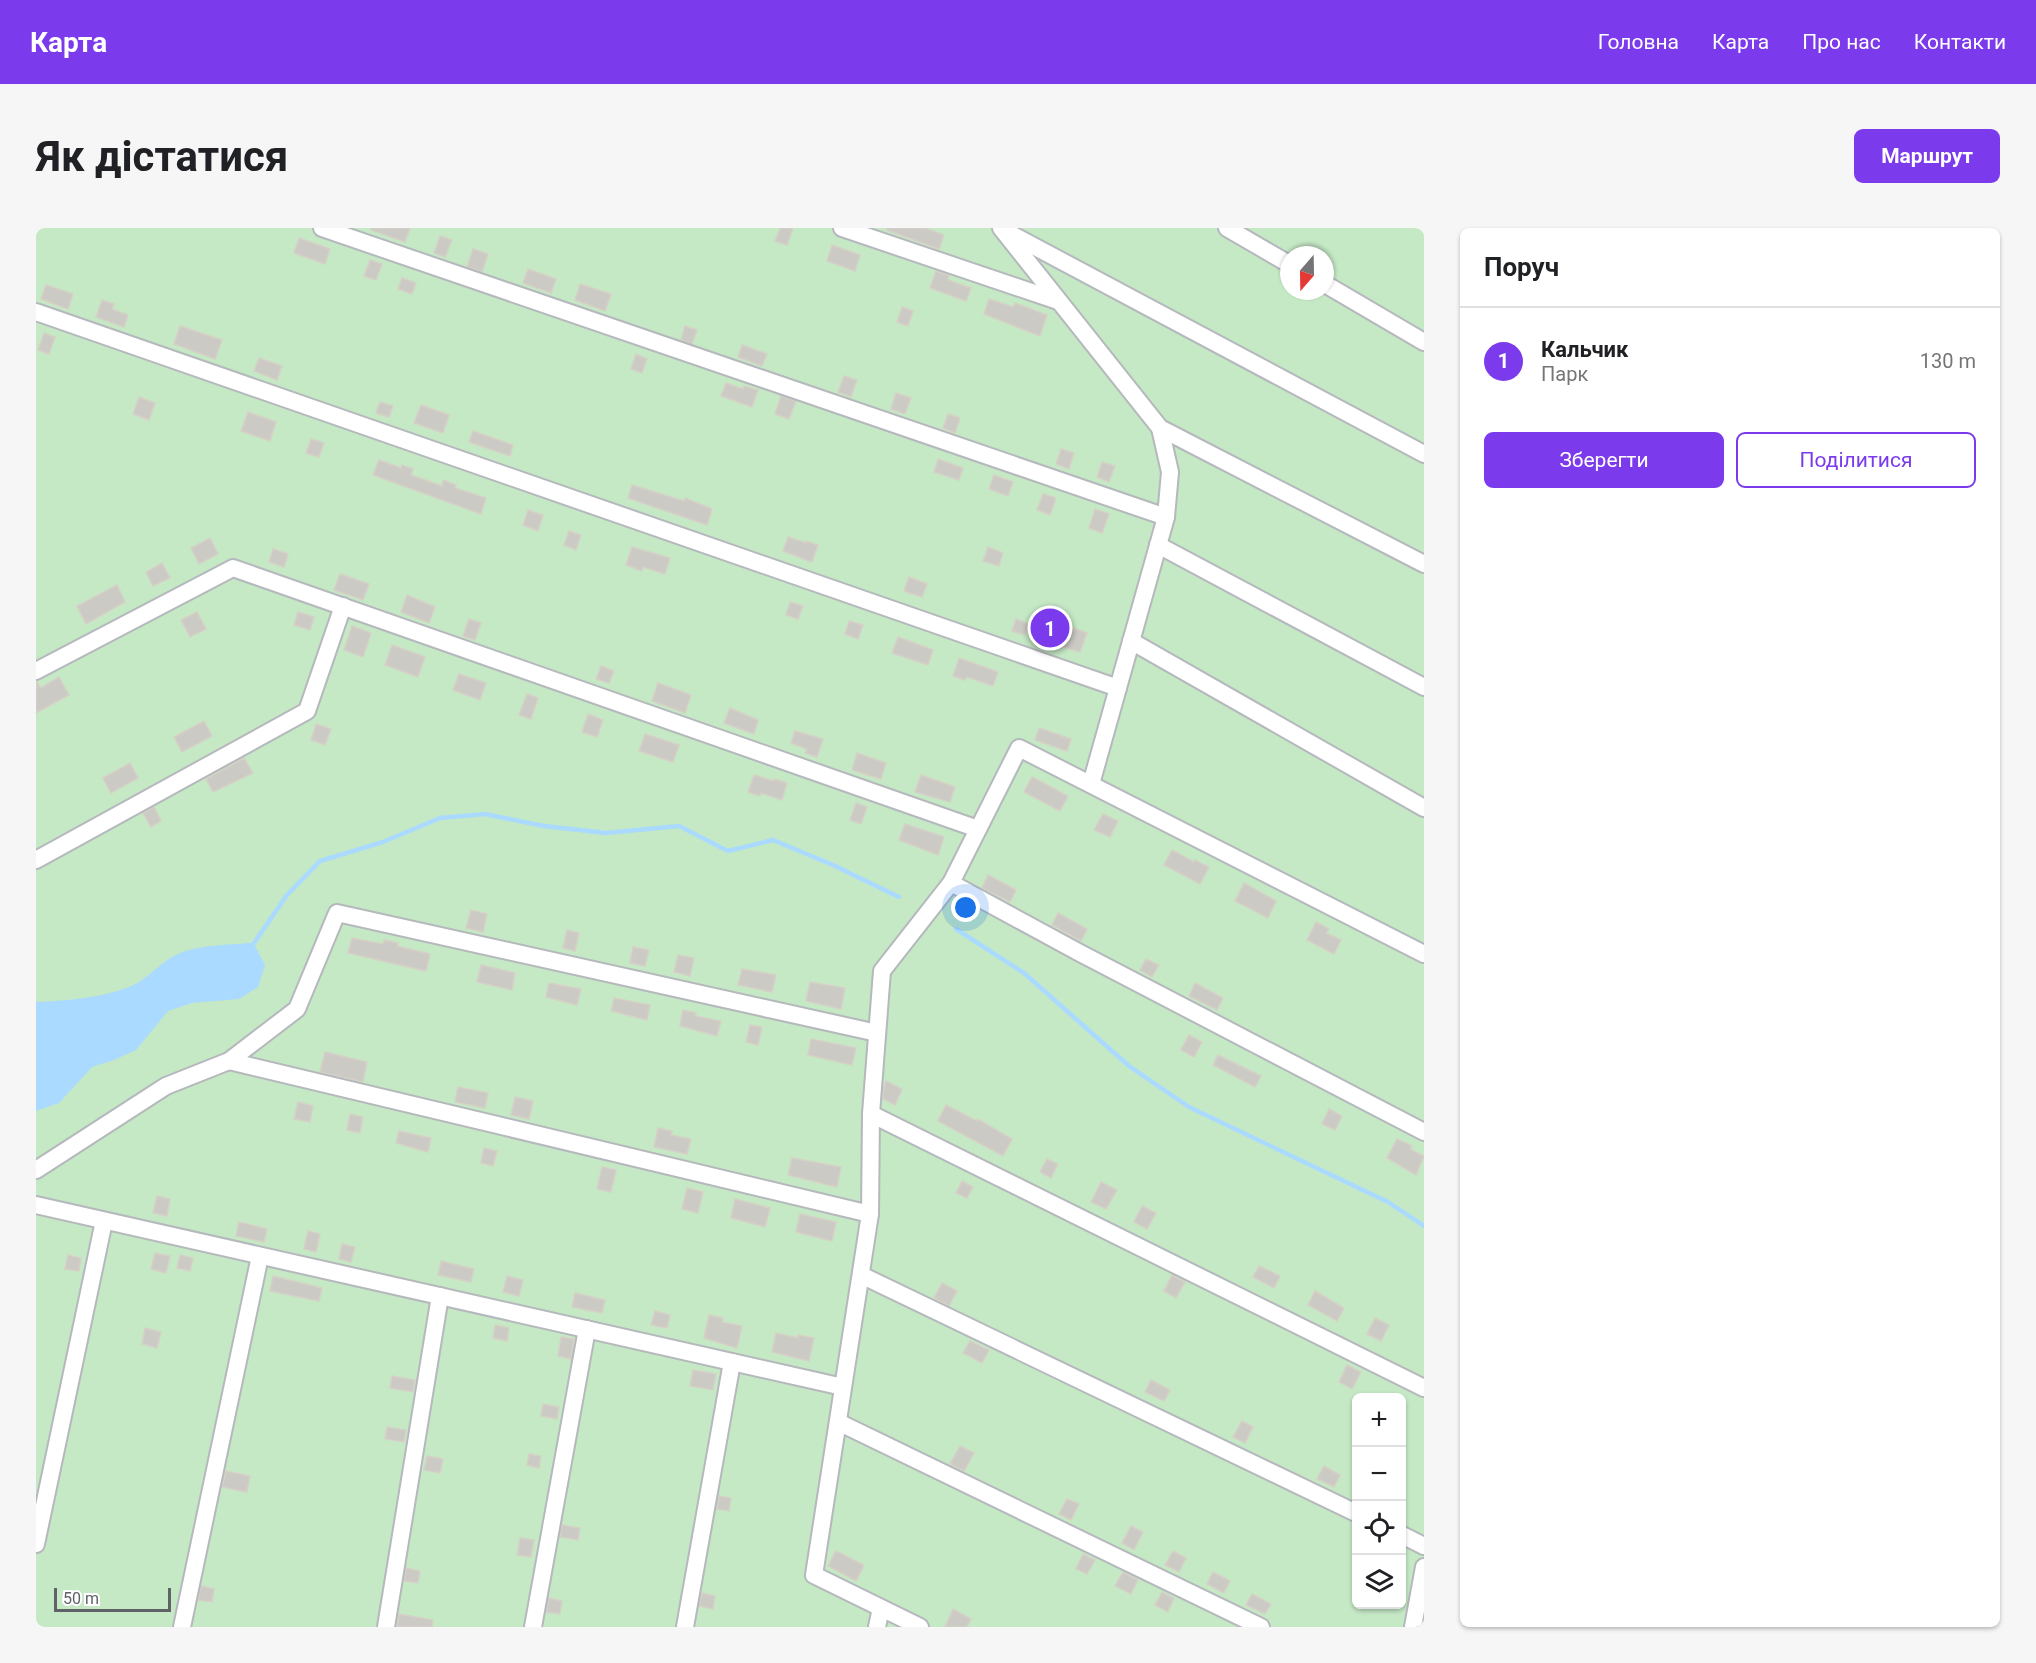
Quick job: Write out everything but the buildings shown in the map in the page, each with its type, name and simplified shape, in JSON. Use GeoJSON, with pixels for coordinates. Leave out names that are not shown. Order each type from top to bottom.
{"type":"FeatureCollection","features":[{"type":"Feature","properties":{"kind":"lane"},"geometry":{"type":"LineString","coordinates":[[322,228],[1166,517]]}},
{"type":"Feature","properties":{"kind":"lane"},"geometry":{"type":"LineString","coordinates":[[842,228],[1058,301]]}},
{"type":"Feature","properties":{"kind":"lane"},"geometry":{"type":"LineString","coordinates":[[1227,228],[1280,259]]}},
{"type":"Feature","properties":{"kind":"lane"},"geometry":{"type":"LineString","coordinates":[[1001,229],[1160,428],[1424,564]]}},
{"type":"Feature","properties":{"kind":"lane"},"geometry":{"type":"LineString","coordinates":[[1001,229],[1424,454]]}},
{"type":"Feature","properties":{"kind":"lane"},"geometry":{"type":"LineString","coordinates":[[1334,289],[1424,342]]}},
{"type":"Feature","properties":{"kind":"lane"},"geometry":{"type":"LineString","coordinates":[[36,312],[1118,688]]}},
{"type":"Feature","properties":{"kind":"lane"},"geometry":{"type":"LineString","coordinates":[[1091,784],[1166,517],[1170,472],[1160,428]]}},
{"type":"Feature","properties":{"kind":"lane"},"geometry":{"type":"LineString","coordinates":[[1158,545],[1424,687]]}},
{"type":"Feature","properties":{"kind":"lane"},"geometry":{"type":"LineString","coordinates":[[36,671],[233,568],[978,829]]}},
{"type":"Feature","properties":{"kind":"lane"},"geometry":{"type":"LineString","coordinates":[[36,860],[307,711],[343,606]]}},
{"type":"Feature","properties":{"kind":"lane"},"geometry":{"type":"LineString","coordinates":[[1131,641],[1424,808]]}},
{"type":"Feature","properties":{"kind":"lane"},"geometry":{"type":"LineString","coordinates":[[920,1627],[814,1575],[870,1214],[871,1114],[882,971],[951,883],[1019,748],[1424,954]]}},
{"type":"Feature","properties":{"kind":"lane"},"geometry":{"type":"LineString","coordinates":[[951,883],[1080,953],[1424,1131]]}},
{"type":"Feature","properties":{"kind":"lane"},"geometry":{"type":"LineString","coordinates":[[36,1170],[166,1086],[229,1061],[297,1009],[337,913],[877,1033]]}},
{"type":"Feature","properties":{"kind":"lane"},"geometry":{"type":"LineString","coordinates":[[229,1061],[870,1214]]}},
{"type":"Feature","properties":{"kind":"lane"},"geometry":{"type":"LineString","coordinates":[[871,1114],[1424,1388]]}},
{"type":"Feature","properties":{"kind":"lane"},"geometry":{"type":"LineString","coordinates":[[36,1205],[843,1387]]}},
{"type":"Feature","properties":{"kind":"lane"},"geometry":{"type":"LineString","coordinates":[[36,1544],[104,1221]]}},
{"type":"Feature","properties":{"kind":"lane"},"geometry":{"type":"LineString","coordinates":[[182,1627],[260,1256]]}},
{"type":"Feature","properties":{"kind":"lane"},"geometry":{"type":"LineString","coordinates":[[861,1275],[1352,1511]]}},
{"type":"Feature","properties":{"kind":"lane"},"geometry":{"type":"LineString","coordinates":[[386,1627],[440,1296]]}},
{"type":"Feature","properties":{"kind":"lane"},"geometry":{"type":"LineString","coordinates":[[533,1627],[587,1329]]}},
{"type":"Feature","properties":{"kind":"lane"},"geometry":{"type":"LineString","coordinates":[[685,1627],[732,1362]]}},
{"type":"Feature","properties":{"kind":"lane"},"geometry":{"type":"LineString","coordinates":[[838,1422],[1261,1627]]}},
{"type":"Feature","properties":{"kind":"lane"},"geometry":{"type":"LineString","coordinates":[[1406,1537],[1424,1546]]}},
{"type":"Feature","properties":{"kind":"lane"},"geometry":{"type":"LineString","coordinates":[[1413,1627],[1424,1567]]}},
{"type":"Feature","properties":{"kind":"lane"},"geometry":{"type":"LineString","coordinates":[[877,1627],[881,1608]]}},
{"type":"Feature","properties":{"kind":"green space"},"geometry":{"type":"Polygon","coordinates":[[[36,228],[1424,228],[1424,1627],[36,1627],[36,228]]]}},
{"type":"Feature","properties":{"kind":"water"},"geometry":{"type":"Polygon","coordinates":[[[254,944],[265,965],[258,987],[239,999],[192,1003],[168,1011],[136,1050],[92,1067],[59,1103],[36,1111],[36,1002],[103,995],[139,982],[176,955],[192,949],[254,944]]]}},
{"type":"Feature","properties":{"kind":"waterway"},"geometry":{"type":"LineString","coordinates":[[252,946],[287,895],[320,861],[383,842],[440,818],[485,814],[544,826],[606,833],[679,826],[728,851],[773,840],[833,865],[899,897]]}},
{"type":"Feature","properties":{"kind":"waterway"},"geometry":{"type":"LineString","coordinates":[[956,929],[1024,973],[1129,1066],[1189,1107],[1388,1202],[1424,1226]]}},
{"type":"Feature","properties":{"kind":"place","name":"Кальчик"},"geometry":{"type":"Point","coordinates":[1050,628]}}]}
